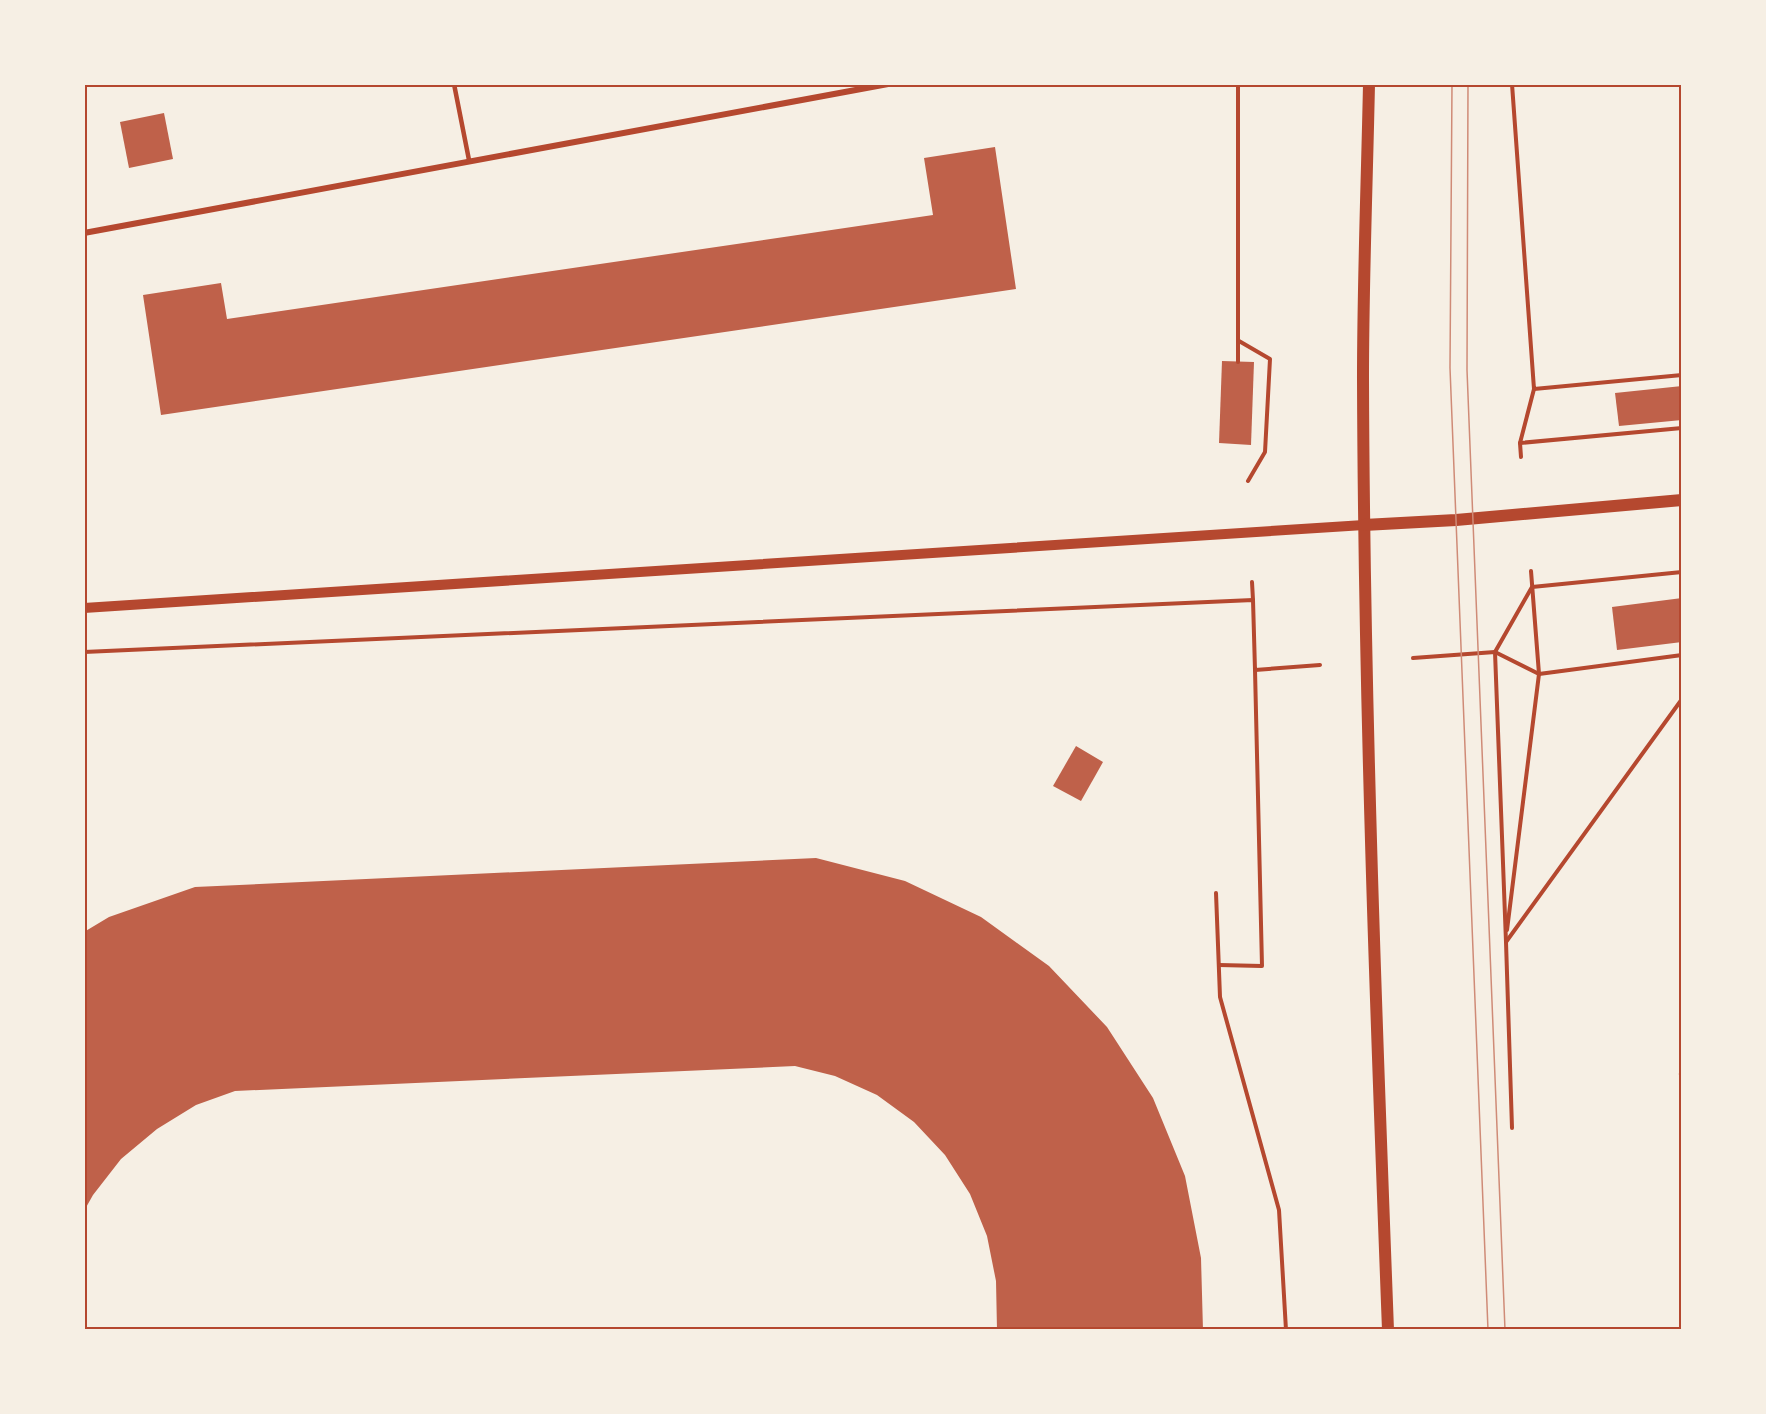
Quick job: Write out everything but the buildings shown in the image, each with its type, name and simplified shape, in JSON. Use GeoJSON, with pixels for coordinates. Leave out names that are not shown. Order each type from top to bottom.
{"type":"FeatureCollection","features":[{"type":"Feature","properties":{"kind":"main road"},"geometry":{"type":"LineString","coordinates":[[1370,84],[1363,374],[1364,525],[1372,916],[1388,1330]]}},
{"type":"Feature","properties":{"kind":"main road"},"geometry":{"type":"LineString","coordinates":[[1364,525],[1456,520],[1682,500]]}},
{"type":"Feature","properties":{"kind":"street"},"geometry":{"type":"LineString","coordinates":[[84,233],[888,84]]}},
{"type":"Feature","properties":{"kind":"street"},"geometry":{"type":"LineString","coordinates":[[84,608],[1364,525]]}},
{"type":"Feature","properties":{"kind":"lane"},"geometry":{"type":"LineString","coordinates":[[454,84],[469,160]]}},
{"type":"Feature","properties":{"kind":"path"},"geometry":{"type":"LineString","coordinates":[[1238,84],[1238,362]]}},
{"type":"Feature","properties":{"kind":"path"},"geometry":{"type":"LineString","coordinates":[[1512,84],[1534,389],[1520,443],[1521,457]]}},
{"type":"Feature","properties":{"kind":"path"},"geometry":{"type":"LineString","coordinates":[[1239,341],[1270,359],[1265,452],[1248,481]]}},
{"type":"Feature","properties":{"kind":"path"},"geometry":{"type":"LineString","coordinates":[[1534,389],[1682,375]]}},
{"type":"Feature","properties":{"kind":"path"},"geometry":{"type":"LineString","coordinates":[[1520,443],[1682,428]]}},
{"type":"Feature","properties":{"kind":"path"},"geometry":{"type":"LineString","coordinates":[[1506,942],[1539,674],[1531,572]]}},
{"type":"Feature","properties":{"kind":"path"},"geometry":{"type":"LineString","coordinates":[[1532,587],[1682,572]]}},
{"type":"Feature","properties":{"kind":"path"},"geometry":{"type":"LineString","coordinates":[[1219,965],[1262,966],[1252,582]]}},
{"type":"Feature","properties":{"kind":"path"},"geometry":{"type":"LineString","coordinates":[[1512,1128],[1495,652],[1532,587]]}},
{"type":"Feature","properties":{"kind":"path"},"geometry":{"type":"LineString","coordinates":[[84,652],[1253,600]]}},
{"type":"Feature","properties":{"kind":"path"},"geometry":{"type":"LineString","coordinates":[[1413,658],[1495,652],[1539,674],[1682,655]]}},
{"type":"Feature","properties":{"kind":"path"},"geometry":{"type":"LineString","coordinates":[[1255,669],[1320,665]]}},
{"type":"Feature","properties":{"kind":"path"},"geometry":{"type":"LineString","coordinates":[[1506,942],[1682,699]]}},
{"type":"Feature","properties":{"kind":"path"},"geometry":{"type":"LineString","coordinates":[[1216,893],[1220,998],[1279,1210],[1286,1330]]}},
{"type":"Feature","properties":{"kind":"tram line"},"geometry":{"type":"LineString","coordinates":[[1452,84],[1450,368],[1488,1330]]}},
{"type":"Feature","properties":{"kind":"tram line"},"geometry":{"type":"LineString","coordinates":[[1468,84],[1467,370],[1505,1330]]}}]}
